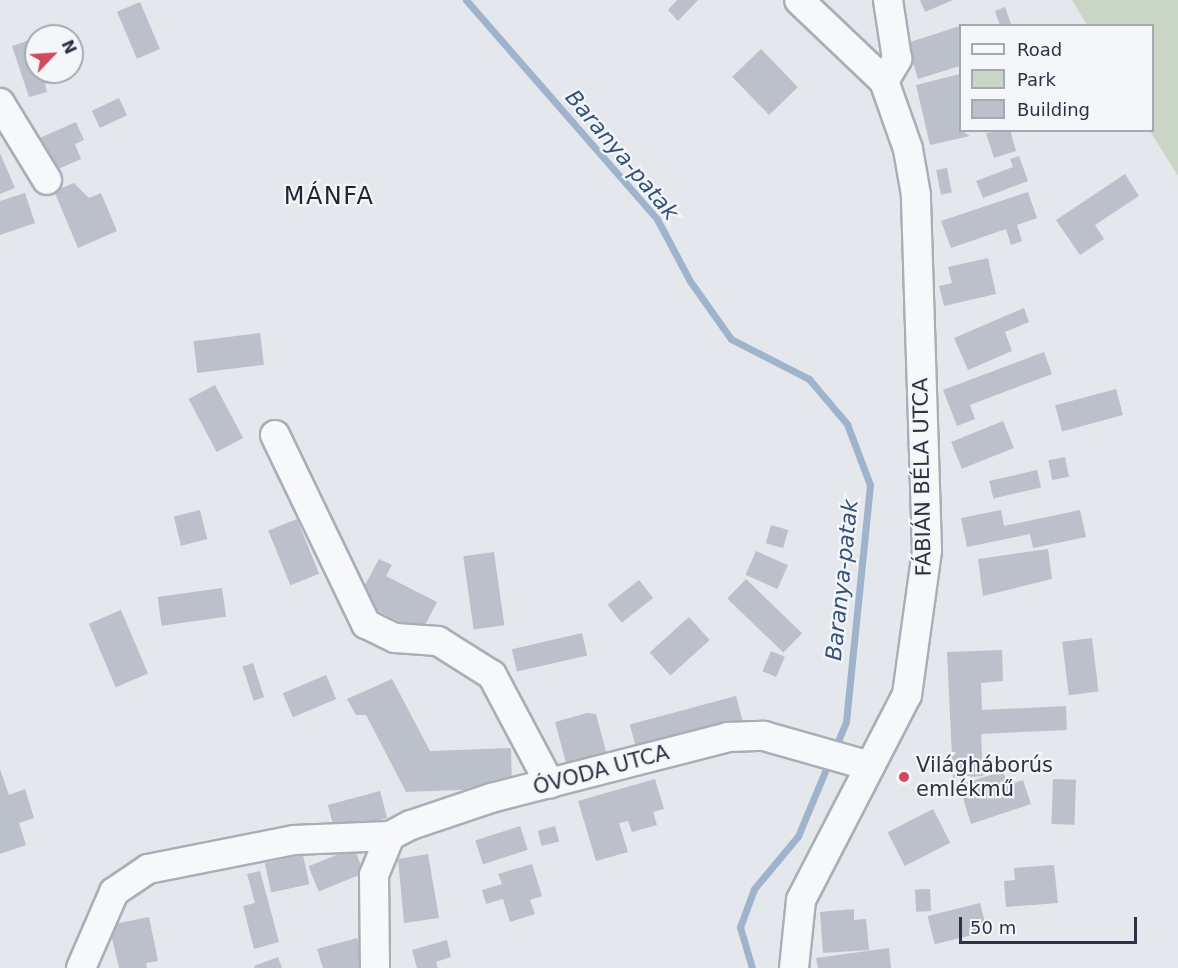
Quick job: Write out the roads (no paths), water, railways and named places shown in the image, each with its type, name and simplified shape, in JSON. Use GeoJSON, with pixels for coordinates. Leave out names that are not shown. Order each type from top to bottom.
{"type":"FeatureCollection","features":[{"type":"Feature","properties":{"kind":"street","name":"FÁBIÁN BÉLA UTCA"},"geometry":{"type":"LineString","coordinates":[[794,968],[801,900],[860,764],[907,695],[927,550],[916,195],[899,117],[884,81],[799,0]]}},
{"type":"Feature","properties":{"kind":"street"},"geometry":{"type":"LineString","coordinates":[[884,81],[897,59],[888,0]]}},
{"type":"Feature","properties":{"kind":"street"},"geometry":{"type":"LineString","coordinates":[[0,103],[47,180]]}},
{"type":"Feature","properties":{"kind":"street"},"geometry":{"type":"LineString","coordinates":[[275,435],[366,624],[395,638],[438,641],[492,675],[550,784]]}},
{"type":"Feature","properties":{"kind":"street","name":"ÓVODA UTCA"},"geometry":{"type":"LineString","coordinates":[[81,968],[114,892],[148,869],[294,840],[390,836],[491,798],[728,737],[764,736],[816,749],[860,764]]}},
{"type":"Feature","properties":{"kind":"street"},"geometry":{"type":"LineString","coordinates":[[375,968],[372,893],[390,836]]}},
{"type":"Feature","properties":{"kind":"waterway","name":"Baranya-patak"},"geometry":{"type":"LineString","coordinates":[[466,0],[657,219],[690,281],[731,339],[809,379],[847,424],[870,485],[846,722],[834,750]]}},
{"type":"Feature","properties":{"kind":"waterway","name":"Baranya-patak"},"geometry":{"type":"LineString","coordinates":[[752,968],[740,927],[754,889],[798,836],[829,762]]}},
{"type":"Feature","properties":{"kind":"place","name":"Világháborús emlékmű"},"geometry":{"type":"Point","coordinates":[904,777]}},
{"type":"Feature","properties":{"kind":"district","name":"MÁNFA"},"geometry":{"type":"Point","coordinates":[329,197]}}]}
